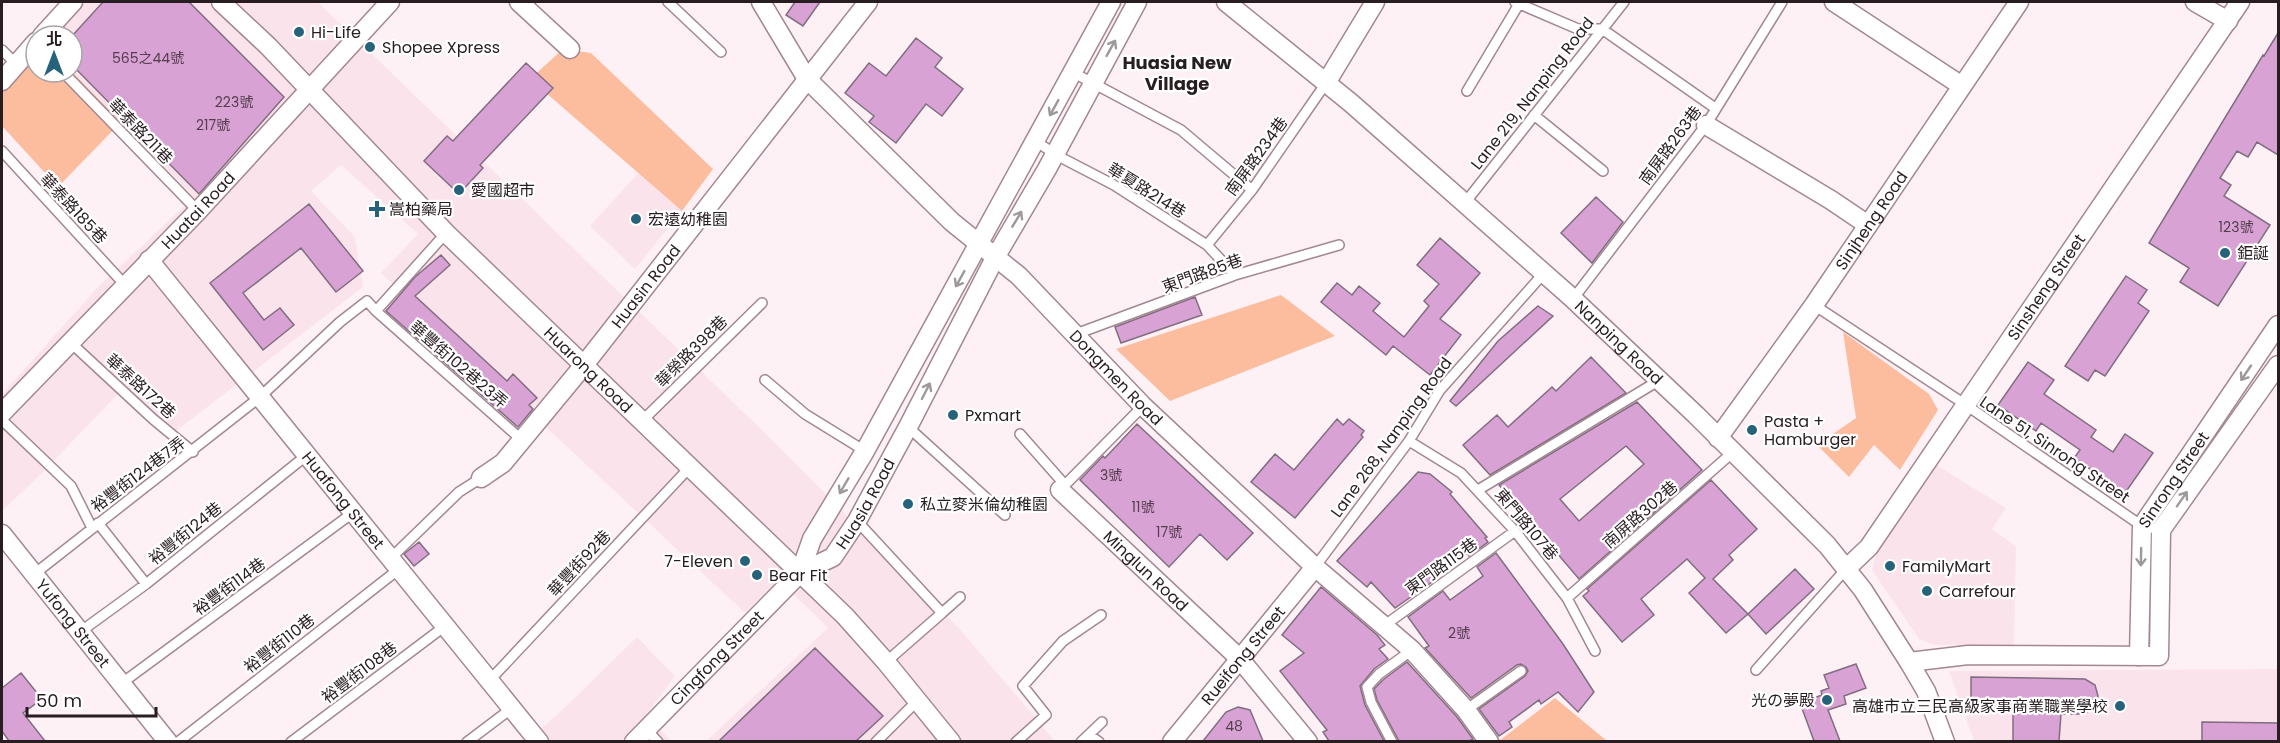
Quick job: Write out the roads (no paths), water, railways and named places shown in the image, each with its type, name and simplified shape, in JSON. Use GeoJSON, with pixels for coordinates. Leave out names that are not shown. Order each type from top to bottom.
{"type":"FeatureCollection","features":[{"type":"Feature","properties":{"kind":"street"},"geometry":{"type":"LineString","coordinates":[[53,24],[72,2]]}},
{"type":"Feature","properties":{"kind":"street","name":"Huarong Road"},"geometry":{"type":"LineString","coordinates":[[222,2],[310,90],[446,233],[845,616],[951,741]]}},
{"type":"Feature","properties":{"kind":"street","name":"Huatai Road"},"geometry":{"type":"LineString","coordinates":[[2,413],[198,211],[390,2]]}},
{"type":"Feature","properties":{"kind":"street"},"geometry":{"type":"LineString","coordinates":[[519,2],[570,49]]}},
{"type":"Feature","properties":{"kind":"street","name":"Dongmen Road"},"geometry":{"type":"LineString","coordinates":[[761,2],[807,79],[952,222],[1019,276],[1077,334],[1143,406],[1315,567],[1412,650],[1466,710],[1489,741]]}},
{"type":"Feature","properties":{"kind":"street","name":"Huasin Road"},"geometry":{"type":"LineString","coordinates":[[481,478],[503,463],[584,365],[868,2]]}},
{"type":"Feature","properties":{"kind":"street","name":"Huasia Road"},"geometry":{"type":"LineString","coordinates":[[800,573],[812,539],[865,451],[1112,2]]}},
{"type":"Feature","properties":{"kind":"street","name":"Huasia Road"},"geometry":{"type":"LineString","coordinates":[[800,573],[832,557],[857,520],[996,256],[1137,2]]}},
{"type":"Feature","properties":{"kind":"street","name":"Nanping Road"},"geometry":{"type":"LineString","coordinates":[[1226,2],[1326,83],[1573,299],[1827,545],[1847,568],[1909,662],[1926,691],[1945,741]]}},
{"type":"Feature","properties":{"kind":"street"},"geometry":{"type":"LineString","coordinates":[[1326,83],[1375,2]]}},
{"type":"Feature","properties":{"kind":"street"},"geometry":{"type":"LineString","coordinates":[[1834,2],[1962,86]]}},
{"type":"Feature","properties":{"kind":"street","name":"Sinjheng Road"},"geometry":{"type":"LineString","coordinates":[[1718,438],[1814,305],[2019,2]]}},
{"type":"Feature","properties":{"kind":"street"},"geometry":{"type":"LineString","coordinates":[[2195,2],[2228,21]]}},
{"type":"Feature","properties":{"kind":"street","name":"Sinsheng Street"},"geometry":{"type":"LineString","coordinates":[[1847,568],[1869,547],[2240,2]]}},
{"type":"Feature","properties":{"kind":"street"},"geometry":{"type":"LineString","coordinates":[[2,81],[24,56]]}},
{"type":"Feature","properties":{"kind":"street"},"geometry":{"type":"LineString","coordinates":[[1710,117],[1868,225]]}},
{"type":"Feature","properties":{"kind":"street","name":"Huafong Street"},"geometry":{"type":"LineString","coordinates":[[149,260],[539,741]]}},
{"type":"Feature","properties":{"kind":"street","name":"Sinrong Street"},"geometry":{"type":"LineString","coordinates":[[2139,656],[2142,526],[2278,325]]}},
{"type":"Feature","properties":{"kind":"street","name":"Sinrong Street"},"geometry":{"type":"LineString","coordinates":[[1909,662],[1968,655],[2159,656],[2160,530],[2278,364]]}},
{"type":"Feature","properties":{"kind":"street","name":"Minglun Road"},"geometry":{"type":"LineString","coordinates":[[1063,488],[1239,658],[1308,741]]}},
{"type":"Feature","properties":{"kind":"street","name":"Yufong Street"},"geometry":{"type":"LineString","coordinates":[[2,534],[168,741]]}},
{"type":"Feature","properties":{"kind":"street","name":"Rueifong Street"},"geometry":{"type":"LineString","coordinates":[[1172,741],[1315,567]]}},
{"type":"Feature","properties":{"kind":"street","name":"Cingfong Street"},"geometry":{"type":"LineString","coordinates":[[646,738],[800,573]]}},
{"type":"Feature","properties":{"kind":"lane"},"geometry":{"type":"LineString","coordinates":[[668,2],[721,52]]}},
{"type":"Feature","properties":{"kind":"lane","name":"Lane 219, Nanping Road"},"geometry":{"type":"LineString","coordinates":[[1464,204],[1624,2]]}},
{"type":"Feature","properties":{"kind":"lane","name":"南屏路263巷"},"geometry":{"type":"LineString","coordinates":[[1573,299],[1710,117],[1782,2]]}},
{"type":"Feature","properties":{"kind":"lane"},"geometry":{"type":"LineString","coordinates":[[1467,91],[1517,3],[1578,29],[1602,29],[1710,117]]}},
{"type":"Feature","properties":{"kind":"lane"},"geometry":{"type":"LineString","coordinates":[[2,51],[16,64]]}},
{"type":"Feature","properties":{"kind":"lane"},"geometry":{"type":"LineString","coordinates":[[1074,73],[1181,130],[1252,190]]}},
{"type":"Feature","properties":{"kind":"lane","name":"南屏路234巷"},"geometry":{"type":"LineString","coordinates":[[1207,245],[1252,190],[1326,83]]}},
{"type":"Feature","properties":{"kind":"lane","name":"華泰路211巷"},"geometry":{"type":"LineString","coordinates":[[75,84],[198,211]]}},
{"type":"Feature","properties":{"kind":"lane"},"geometry":{"type":"LineString","coordinates":[[1534,115],[1604,171]]}},
{"type":"Feature","properties":{"kind":"lane","name":"華夏路214巷"},"geometry":{"type":"LineString","coordinates":[[1035,141],[1114,185],[1207,245],[1235,275]]}},
{"type":"Feature","properties":{"kind":"lane","name":"華泰路185巷"},"geometry":{"type":"LineString","coordinates":[[2,151],[125,285]]}},
{"type":"Feature","properties":{"kind":"lane"},"geometry":{"type":"LineString","coordinates":[[376,311],[446,233]]}},
{"type":"Feature","properties":{"kind":"lane","name":"東門路85巷"},"geometry":{"type":"LineString","coordinates":[[1077,334],[1235,275],[1339,245]]}},
{"type":"Feature","properties":{"kind":"lane","name":"Lane 268, Nanping Road"},"geometry":{"type":"LineString","coordinates":[[1315,567],[1409,441],[1440,390],[1544,273]]}},
{"type":"Feature","properties":{"kind":"lane","name":"華豐街102巷23弄"},"geometry":{"type":"LineString","coordinates":[[367,302],[522,440]]}},
{"type":"Feature","properties":{"kind":"lane","name":"裕豐街124巷7弄"},"geometry":{"type":"LineString","coordinates":[[33,575],[193,452],[260,397],[340,322],[367,302]]}},
{"type":"Feature","properties":{"kind":"lane","name":"華榮路398巷"},"geometry":{"type":"LineString","coordinates":[[642,421],[762,303]]}},
{"type":"Feature","properties":{"kind":"lane","name":"Lane 51, Sinrong Street"},"geometry":{"type":"LineString","coordinates":[[1814,305],[1966,405],[2142,526],[2160,530]]}},
{"type":"Feature","properties":{"kind":"lane","name":"華泰路172巷"},"geometry":{"type":"LineString","coordinates":[[70,342],[193,452]]}},
{"type":"Feature","properties":{"kind":"lane"},"geometry":{"type":"LineString","coordinates":[[765,380],[805,414],[865,451]]}},
{"type":"Feature","properties":{"kind":"lane"},"geometry":{"type":"LineString","coordinates":[[1478,490],[1658,381]]}},
{"type":"Feature","properties":{"kind":"lane"},"geometry":{"type":"LineString","coordinates":[[1020,434],[1063,488],[1143,406]]}},
{"type":"Feature","properties":{"kind":"lane"},"geometry":{"type":"LineString","coordinates":[[2,420],[71,486],[95,526],[146,584]]}},
{"type":"Feature","properties":{"kind":"lane"},"geometry":{"type":"LineString","coordinates":[[908,427],[1005,515]]}},
{"type":"Feature","properties":{"kind":"lane","name":"東門路107巷"},"geometry":{"type":"LineString","coordinates":[[1409,441],[1461,472],[1515,531],[1567,598],[1595,651]]}},
{"type":"Feature","properties":{"kind":"lane","name":"南屏路302巷"},"geometry":{"type":"LineString","coordinates":[[1567,598],[1732,453]]}},
{"type":"Feature","properties":{"kind":"lane","name":"裕豐街124巷"},"geometry":{"type":"LineString","coordinates":[[80,632],[146,584],[307,455]]}},
{"type":"Feature","properties":{"kind":"lane","name":"華豐街92巷"},"geometry":{"type":"LineString","coordinates":[[490,680],[690,467]]}},
{"type":"Feature","properties":{"kind":"lane","name":"裕豐街110巷"},"geometry":{"type":"LineString","coordinates":[[178,741],[395,564],[459,492],[481,478]]}},
{"type":"Feature","properties":{"kind":"lane","name":"裕豐街114巷"},"geometry":{"type":"LineString","coordinates":[[123,683],[354,512]]}},
{"type":"Feature","properties":{"kind":"lane"},"geometry":{"type":"LineString","coordinates":[[857,520],[942,613]]}},
{"type":"Feature","properties":{"kind":"lane","name":"東門路115巷"},"geometry":{"type":"LineString","coordinates":[[1385,625],[1515,531]]}},
{"type":"Feature","properties":{"kind":"lane"},"geometry":{"type":"LineString","coordinates":[[1756,670],[1847,568]]}},
{"type":"Feature","properties":{"kind":"lane"},"geometry":{"type":"LineString","coordinates":[[886,662],[960,597]]}},
{"type":"Feature","properties":{"kind":"lane"},"geometry":{"type":"LineString","coordinates":[[1016,741],[1046,715],[1023,686],[1063,640],[1101,615]]}},
{"type":"Feature","properties":{"kind":"lane","name":"裕豐街108巷"},"geometry":{"type":"LineString","coordinates":[[291,741],[445,626]]}},
{"type":"Feature","properties":{"kind":"lane"},"geometry":{"type":"LineString","coordinates":[[1392,741],[1371,702],[1367,687],[1379,674],[1412,650]]}},
{"type":"Feature","properties":{"kind":"lane"},"geometry":{"type":"LineString","coordinates":[[1466,710],[1521,671]]}},
{"type":"Feature","properties":{"kind":"lane"},"geometry":{"type":"LineString","coordinates":[[876,741],[918,700]]}},
{"type":"Feature","properties":{"kind":"lane"},"geometry":{"type":"LineString","coordinates":[[467,741],[512,708]]}},
{"type":"Feature","properties":{"kind":"lane"},"geometry":{"type":"LineString","coordinates":[[1085,738],[1102,722]]}},
{"type":"Feature","properties":{"kind":"lane"},"geometry":{"type":"LineString","coordinates":[[1085,738],[1099,741]]}},
{"type":"Feature","properties":{"kind":"place","name":"Hi-Life"},"geometry":{"type":"Point","coordinates":[299,32]}},
{"type":"Feature","properties":{"kind":"place","name":"Shopee Xpress"},"geometry":{"type":"Point","coordinates":[370,47]}},
{"type":"Feature","properties":{"kind":"place","name":"愛國超市"},"geometry":{"type":"Point","coordinates":[459,190]}},
{"type":"Feature","properties":{"kind":"place","name":"嵩柏藥局"},"geometry":{"type":"Point","coordinates":[377,209]}},
{"type":"Feature","properties":{"kind":"place","name":"宏遠幼稚園"},"geometry":{"type":"Point","coordinates":[636,219]}},
{"type":"Feature","properties":{"kind":"place","name":"鉅誕"},"geometry":{"type":"Point","coordinates":[2225,253]}},
{"type":"Feature","properties":{"kind":"place","name":"Pxmart"},"geometry":{"type":"Point","coordinates":[953,415]}},
{"type":"Feature","properties":{"kind":"place","name":"Pasta + Hamburger"},"geometry":{"type":"Point","coordinates":[1752,430]}},
{"type":"Feature","properties":{"kind":"place","name":"私立麥米倫幼稚園"},"geometry":{"type":"Point","coordinates":[908,504]}},
{"type":"Feature","properties":{"kind":"place","name":"7-Eleven"},"geometry":{"type":"Point","coordinates":[745,561]}},
{"type":"Feature","properties":{"kind":"place","name":"FamilyMart"},"geometry":{"type":"Point","coordinates":[1890,566]}},
{"type":"Feature","properties":{"kind":"place","name":"Bear Fit"},"geometry":{"type":"Point","coordinates":[757,575]}},
{"type":"Feature","properties":{"kind":"place","name":"Carrefour"},"geometry":{"type":"Point","coordinates":[1927,591]}},
{"type":"Feature","properties":{"kind":"place","name":"光の夢殿"},"geometry":{"type":"Point","coordinates":[1827,700]}},
{"type":"Feature","properties":{"kind":"place","name":"高雄市立三民高級家事商業職業學校"},"geometry":{"type":"Point","coordinates":[2120,706]}},
{"type":"Feature","properties":{"kind":"district","name":"Huasia New Village"},"geometry":{"type":"Point","coordinates":[1177,73]}}]}
